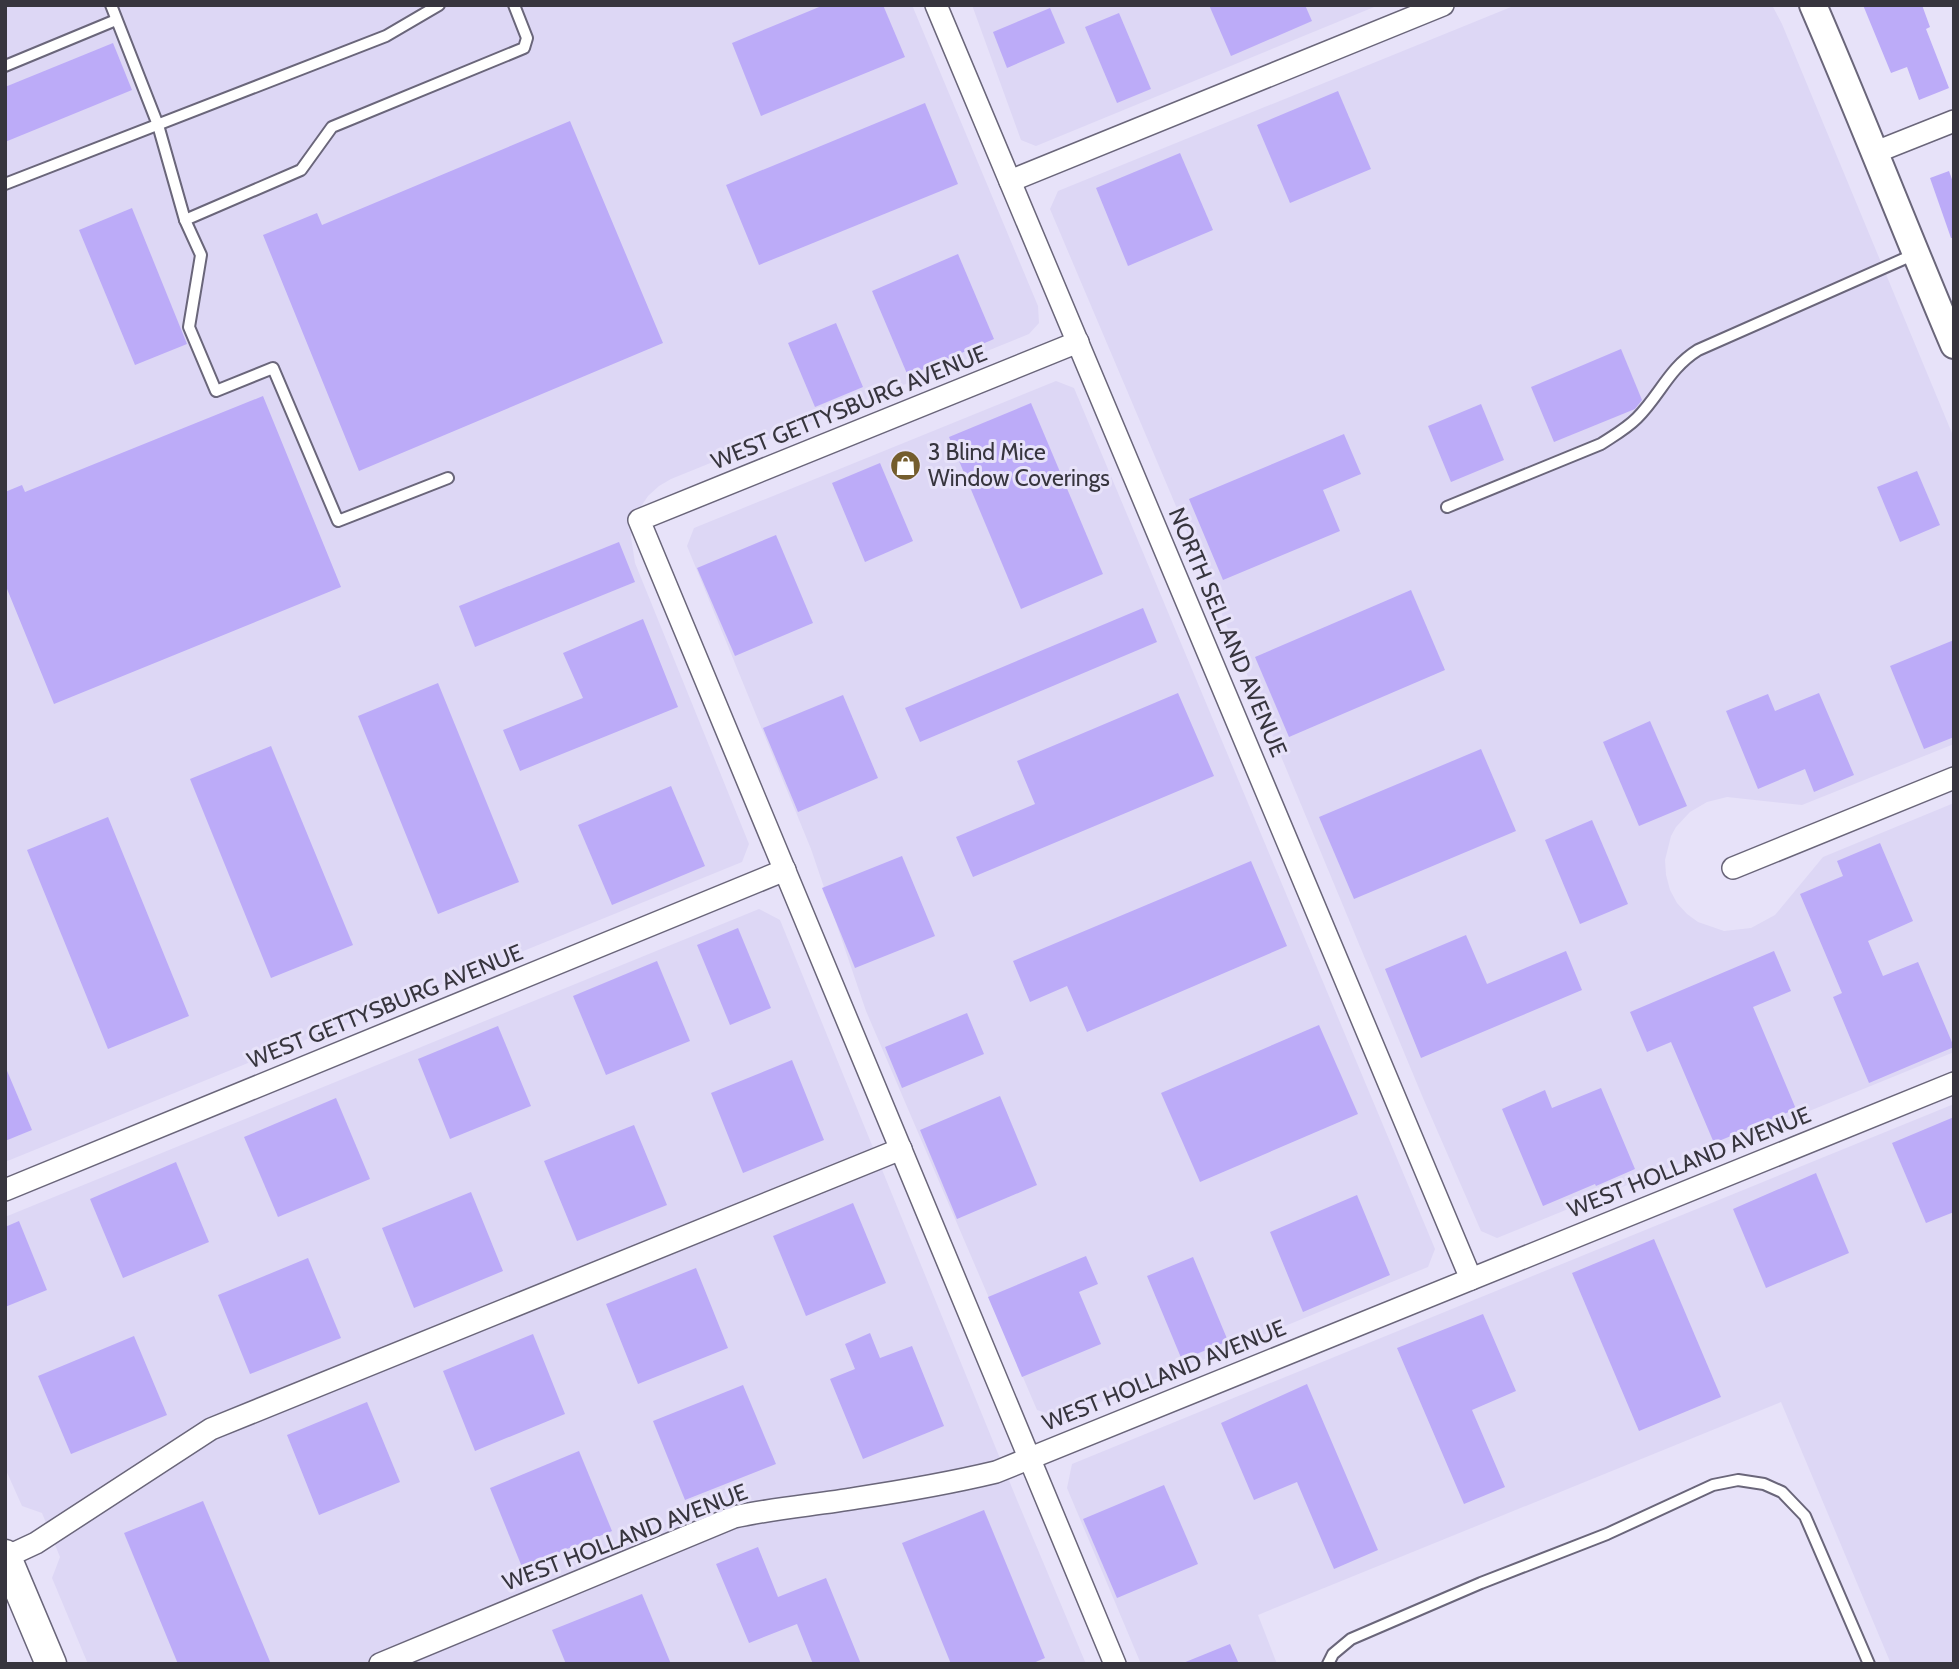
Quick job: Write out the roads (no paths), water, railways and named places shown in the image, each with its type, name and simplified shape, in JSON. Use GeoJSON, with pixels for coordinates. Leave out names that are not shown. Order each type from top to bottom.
{"type":"FeatureCollection","features":[{"type":"Feature","properties":{"kind":"main road"},"geometry":{"type":"LineString","coordinates":[[6,1556],[51,1664]]}},
{"type":"Feature","properties":{"kind":"street","name":"NORTH SELLAND AVENUE"},"geometry":{"type":"LineString","coordinates":[[936,5],[1471,1279]]}},
{"type":"Feature","properties":{"kind":"street"},"geometry":{"type":"LineString","coordinates":[[1010,181],[1443,5]]}},
{"type":"Feature","properties":{"kind":"street"},"geometry":{"type":"LineString","coordinates":[[1813,5],[1954,345]]}},
{"type":"Feature","properties":{"kind":"street"},"geometry":{"type":"LineString","coordinates":[[1876,152],[1954,121]]}},
{"type":"Feature","properties":{"kind":"street","name":"WEST GETTYSBURG AVENUE"},"geometry":{"type":"LineString","coordinates":[[5,1190],[785,870],[639,520],[1078,342]]}},
{"type":"Feature","properties":{"kind":"street"},"geometry":{"type":"LineString","coordinates":[[1733,868],[1954,778]]}},
{"type":"Feature","properties":{"kind":"street"},"geometry":{"type":"LineString","coordinates":[[785,870],[1115,1664]]}},
{"type":"Feature","properties":{"kind":"street","name":"WEST HOLLAND AVENUE"},"geometry":{"type":"LineString","coordinates":[[380,1664],[734,1517],[858,1498],[996,1472],[1954,1083]]}},
{"type":"Feature","properties":{"kind":"street"},"geometry":{"type":"LineString","coordinates":[[6,1556],[36,1543],[211,1429],[901,1149]]}},
{"type":"Feature","properties":{"kind":"lane"},"geometry":{"type":"LineString","coordinates":[[111,5],[158,125],[185,220],[201,256],[189,327],[216,391],[273,368],[338,521],[448,478]]}},
{"type":"Feature","properties":{"kind":"lane"},"geometry":{"type":"LineString","coordinates":[[5,184],[386,36],[439,5]]}},
{"type":"Feature","properties":{"kind":"lane"},"geometry":{"type":"LineString","coordinates":[[185,220],[301,170],[332,127],[524,48],[527,38],[514,5]]}},
{"type":"Feature","properties":{"kind":"lane"},"geometry":{"type":"LineString","coordinates":[[5,66],[116,20]]}},
{"type":"Feature","properties":{"kind":"lane"},"geometry":{"type":"LineString","coordinates":[[1447,507],[1601,444],[1614,436],[1652,401],[1685,357],[1915,254]]}},
{"type":"Feature","properties":{"kind":"lane"},"geometry":{"type":"LineString","coordinates":[[1328,1664],[1333,1654],[1351,1639],[1481,1583],[1607,1534],[1713,1485],[1738,1480],[1782,1492],[1805,1516],[1869,1664]]}},
{"type":"Feature","properties":{"kind":"place","name":"3 Blind Mice Window Coverings"},"geometry":{"type":"Point","coordinates":[905,465]}}]}
